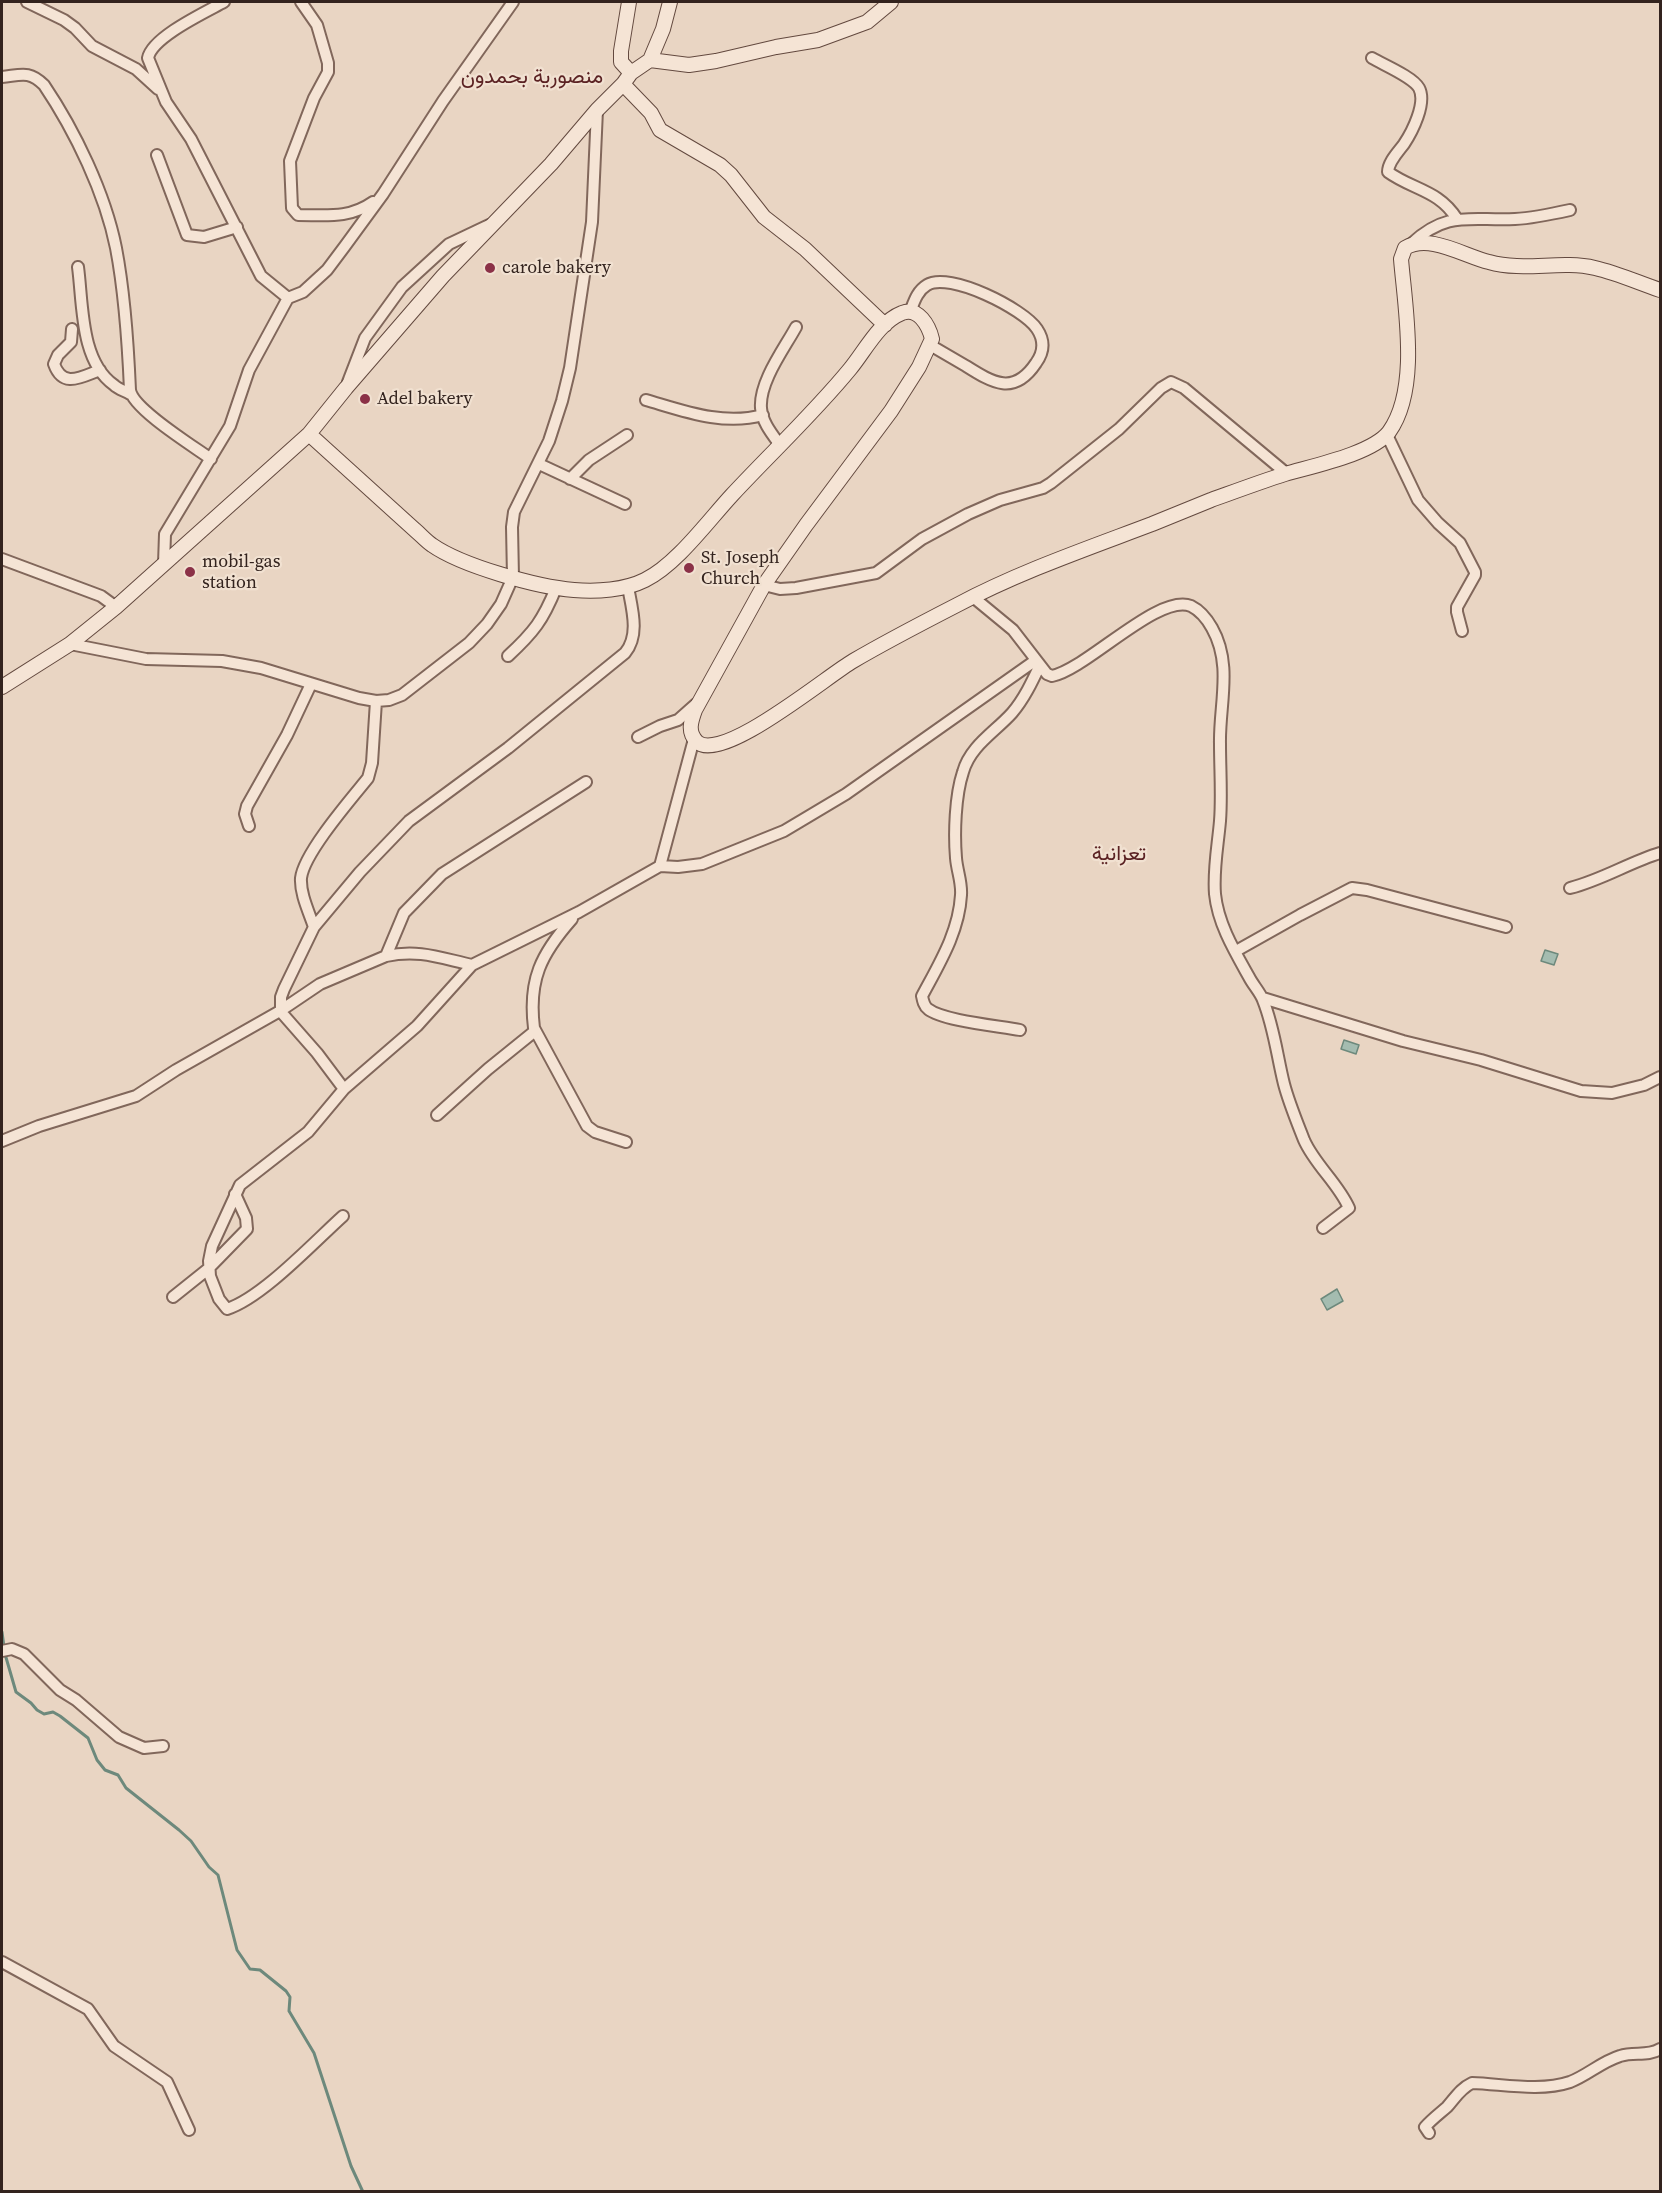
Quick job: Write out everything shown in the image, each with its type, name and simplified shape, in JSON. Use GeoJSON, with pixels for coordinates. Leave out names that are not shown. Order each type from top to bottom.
{"type":"FeatureCollection","features":[{"type":"Feature","properties":{"kind":"street"},"geometry":{"type":"LineString","coordinates":[[27,2],[64,20],[92,46],[136,69],[161,91]]}},
{"type":"Feature","properties":{"kind":"street"},"geometry":{"type":"LineString","coordinates":[[224,2],[165,37],[149,52],[148,58],[161,91],[191,139],[261,276],[288,298]]}},
{"type":"Feature","properties":{"kind":"street"},"geometry":{"type":"LineString","coordinates":[[301,2],[316,25],[328,63],[328,72],[314,98],[290,161],[292,208],[298,215],[353,214],[383,195]]}},
{"type":"Feature","properties":{"kind":"street"},"geometry":{"type":"LineString","coordinates":[[164,564],[165,534],[230,426],[249,370],[288,298],[303,292],[327,270],[383,195],[443,100],[513,2]]}},
{"type":"Feature","properties":{"kind":"street"},"geometry":{"type":"LineString","coordinates":[[629,2],[621,62],[627,79],[660,130],[720,165],[764,217],[805,249],[885,325]]}},
{"type":"Feature","properties":{"kind":"street"},"geometry":{"type":"LineString","coordinates":[[2,687],[70,644],[116,607],[309,434],[345,388],[443,276],[551,164],[597,110],[627,79],[650,60],[663,29],[670,2]]}},
{"type":"Feature","properties":{"kind":"street"},"geometry":{"type":"LineString","coordinates":[[650,60],[689,65],[716,62],[776,47],[818,40],[867,22],[891,2]]}},
{"type":"Feature","properties":{"kind":"street"},"geometry":{"type":"LineString","coordinates":[[1372,58],[1408,78],[1419,87],[1420,92],[1419,114],[1411,133],[1390,163],[1388,172],[1433,194],[1445,203],[1457,219]]}},
{"type":"Feature","properties":{"kind":"street"},"geometry":{"type":"LineString","coordinates":[[2,77],[29,74],[44,85],[89,168],[116,247],[124,306],[130,394]]}},
{"type":"Feature","properties":{"kind":"street"},"geometry":{"type":"LineString","coordinates":[[70,644],[146,659],[222,661],[241,664],[277,672],[311,684],[376,701],[389,700],[402,695],[469,643],[487,624],[501,604],[513,577],[514,512],[538,464],[562,401],[570,368],[592,222],[597,110]]}},
{"type":"Feature","properties":{"kind":"street"},"geometry":{"type":"LineString","coordinates":[[157,156],[188,235],[204,237],[237,227]]}},
{"type":"Feature","properties":{"kind":"street"},"geometry":{"type":"LineString","coordinates":[[309,434],[432,545],[484,569],[556,588],[588,591],[628,587],[644,581],[663,569],[849,370],[885,325],[902,313],[910,312],[919,316],[930,333],[930,345],[919,367],[891,411],[764,585],[701,700],[690,728],[694,739],[707,746],[737,738],[764,723],[853,661],[973,597],[1102,542],[1286,473],[1328,463],[1365,448],[1387,435],[1395,421],[1407,381],[1407,332],[1401,259],[1405,248],[1434,225],[1457,219],[1517,219],[1570,210]]}},
{"type":"Feature","properties":{"kind":"street"},"geometry":{"type":"LineString","coordinates":[[345,388],[366,338],[402,286],[449,244],[493,224]]}},
{"type":"Feature","properties":{"kind":"street"},"geometry":{"type":"LineString","coordinates":[[1411,244],[1426,242],[1490,263],[1514,267],[1571,265],[1594,267],[1660,290]]}},
{"type":"Feature","properties":{"kind":"street"},"geometry":{"type":"LineString","coordinates":[[78,267],[87,335],[92,354],[100,370],[114,385],[130,394],[138,405],[210,459]]}},
{"type":"Feature","properties":{"kind":"street"},"geometry":{"type":"LineString","coordinates":[[910,312],[919,292],[928,284],[944,282],[975,290],[1001,301],[1037,328],[1043,342],[1042,355],[1034,367],[1024,377],[1011,384],[999,384],[988,380],[930,345]]}},
{"type":"Feature","properties":{"kind":"street"},"geometry":{"type":"LineString","coordinates":[[780,445],[768,429],[763,416],[761,408],[764,385],[796,327]]}},
{"type":"Feature","properties":{"kind":"street"},"geometry":{"type":"LineString","coordinates":[[72,329],[71,342],[58,355],[54,364],[58,374],[66,379],[78,378],[100,370]]}},
{"type":"Feature","properties":{"kind":"street"},"geometry":{"type":"LineString","coordinates":[[764,585],[780,589],[796,588],[876,573],[922,539],[968,514],[1000,500],[1043,488],[1051,483],[1119,429],[1161,387],[1171,382],[1184,388],[1286,473]]}},
{"type":"Feature","properties":{"kind":"street"},"geometry":{"type":"LineString","coordinates":[[646,400],[695,415],[727,420],[748,420],[763,416]]}},
{"type":"Feature","properties":{"kind":"street"},"geometry":{"type":"LineString","coordinates":[[570,479],[589,460],[627,435]]}},
{"type":"Feature","properties":{"kind":"street"},"geometry":{"type":"LineString","coordinates":[[1387,435],[1418,500],[1460,543],[1475,572],[1458,606],[1457,612],[1462,631]]}},
{"type":"Feature","properties":{"kind":"street"},"geometry":{"type":"LineString","coordinates":[[538,464],[625,504]]}},
{"type":"Feature","properties":{"kind":"street"},"geometry":{"type":"LineString","coordinates":[[2,558],[101,596],[116,607]]}},
{"type":"Feature","properties":{"kind":"street"},"geometry":{"type":"LineString","coordinates":[[280,1011],[284,989],[314,927],[360,872],[409,821],[525,735],[630,647],[634,632],[628,587]]}},
{"type":"Feature","properties":{"kind":"street"},"geometry":{"type":"LineString","coordinates":[[508,656],[542,620],[556,588]]}},
{"type":"Feature","properties":{"kind":"street"},"geometry":{"type":"LineString","coordinates":[[973,597],[1013,630],[1047,674],[1052,676],[1088,658],[1131,626],[1172,606],[1182,604],[1190,606],[1199,611],[1208,621],[1221,645],[1224,660],[1220,743],[1220,821],[1215,860],[1215,893],[1222,922],[1250,979],[1263,998],[1285,1087],[1305,1142],[1344,1196],[1349,1208],[1323,1228]]}},
{"type":"Feature","properties":{"kind":"street"},"geometry":{"type":"LineString","coordinates":[[343,1215],[266,1286],[236,1306],[227,1309],[219,1299],[208,1269],[212,1246],[245,1180],[308,1132],[344,1089],[417,1026],[472,965],[579,912],[660,866],[678,867],[702,864],[784,831],[846,794],[1038,663]]}},
{"type":"Feature","properties":{"kind":"street"},"geometry":{"type":"LineString","coordinates":[[1020,1029],[942,1015],[927,1008],[922,996],[945,953],[957,921],[962,885],[956,861],[955,843],[962,772],[973,752],[1019,705],[1038,663]]}},
{"type":"Feature","properties":{"kind":"street"},"geometry":{"type":"LineString","coordinates":[[249,826],[245,813],[247,806],[287,735],[311,684]]}},
{"type":"Feature","properties":{"kind":"street"},"geometry":{"type":"LineString","coordinates":[[638,738],[660,726],[678,720],[701,700]]}},
{"type":"Feature","properties":{"kind":"street"},"geometry":{"type":"LineString","coordinates":[[314,927],[302,888],[303,870],[310,855],[368,778],[372,763],[376,701]]}},
{"type":"Feature","properties":{"kind":"street"},"geometry":{"type":"LineString","coordinates":[[660,866],[694,739]]}},
{"type":"Feature","properties":{"kind":"street"},"geometry":{"type":"LineString","coordinates":[[386,956],[404,913],[442,874],[586,782]]}},
{"type":"Feature","properties":{"kind":"street"},"geometry":{"type":"LineString","coordinates":[[1570,888],[1660,853]]}},
{"type":"Feature","properties":{"kind":"street"},"geometry":{"type":"LineString","coordinates":[[1236,951],[1352,888],[1506,927]]}},
{"type":"Feature","properties":{"kind":"street"},"geometry":{"type":"LineString","coordinates":[[579,912],[557,936],[537,969],[533,1020],[535,1031],[587,1126],[595,1132],[626,1142]]}},
{"type":"Feature","properties":{"kind":"street"},"geometry":{"type":"LineString","coordinates":[[2,1142],[39,1126],[136,1096],[176,1070],[280,1011],[320,984],[386,956],[407,952],[472,965]]}},
{"type":"Feature","properties":{"kind":"street"},"geometry":{"type":"LineString","coordinates":[[1263,998],[1403,1041],[1481,1060],[1581,1091],[1603,1094],[1622,1091],[1644,1085],[1660,1077]]}},
{"type":"Feature","properties":{"kind":"street"},"geometry":{"type":"LineString","coordinates":[[280,1011],[317,1053],[344,1089]]}},
{"type":"Feature","properties":{"kind":"street"},"geometry":{"type":"LineString","coordinates":[[437,1115],[535,1031]]}},
{"type":"Feature","properties":{"kind":"street"},"geometry":{"type":"LineString","coordinates":[[173,1297],[208,1269],[246,1229],[246,1218],[236,1194]]}},
{"type":"Feature","properties":{"kind":"street"},"geometry":{"type":"LineString","coordinates":[[7,1650],[24,1654],[60,1690],[76,1700],[119,1737],[144,1748],[163,1746]]}},
{"type":"Feature","properties":{"kind":"street"},"geometry":{"type":"LineString","coordinates":[[2,1962],[88,2009],[114,2046],[167,2082],[189,2130]]}},
{"type":"Feature","properties":{"kind":"street"},"geometry":{"type":"LineString","coordinates":[[1429,2133],[1425,2127],[1430,2121],[1445,2109],[1463,2088],[1472,2083],[1550,2087],[1571,2081],[1605,2061],[1629,2053],[1652,2054],[1660,2049]]}},
{"type":"Feature","properties":{"kind":"shaded area"},"geometry":{"type":"Polygon","coordinates":[[[1545,950],[1558,954],[1554,965],[1541,961],[1545,950]]]}},
{"type":"Feature","properties":{"kind":"shaded area"},"geometry":{"type":"Polygon","coordinates":[[[1344,1040],[1359,1045],[1356,1054],[1341,1049],[1344,1040]]]}},
{"type":"Feature","properties":{"kind":"shaded area"},"geometry":{"type":"Polygon","coordinates":[[[1337,1289],[1343,1301],[1327,1310],[1321,1299],[1337,1289]]]}},
{"type":"Feature","properties":{"kind":"waterway"},"geometry":{"type":"LineString","coordinates":[[2,1632],[4,1647]]}},
{"type":"Feature","properties":{"kind":"waterway"},"geometry":{"type":"LineString","coordinates":[[5,1654],[16,1692],[37,1710],[44,1714],[53,1712],[88,1738],[97,1760],[105,1770],[118,1775],[126,1788],[191,1841],[209,1867],[218,1875],[237,1950],[250,1969],[260,1970],[290,1997],[289,2011],[314,2053],[351,2166],[363,2192]]}},
{"type":"Feature","properties":{"kind":"place","name":"carole bakery"},"geometry":{"type":"Point","coordinates":[490,268]}},
{"type":"Feature","properties":{"kind":"place","name":"Adel bakery"},"geometry":{"type":"Point","coordinates":[365,399]}},
{"type":"Feature","properties":{"kind":"place","name":"St. Joseph Church"},"geometry":{"type":"Point","coordinates":[689,568]}},
{"type":"Feature","properties":{"kind":"place","name":"mobil-gas station"},"geometry":{"type":"Point","coordinates":[190,572]}},
{"type":"Feature","properties":{"kind":"district","name":"منصورية بحمدون"},"geometry":{"type":"Point","coordinates":[532,78]}},
{"type":"Feature","properties":{"kind":"district","name":"تعزانية"},"geometry":{"type":"Point","coordinates":[1119,855]}}]}
